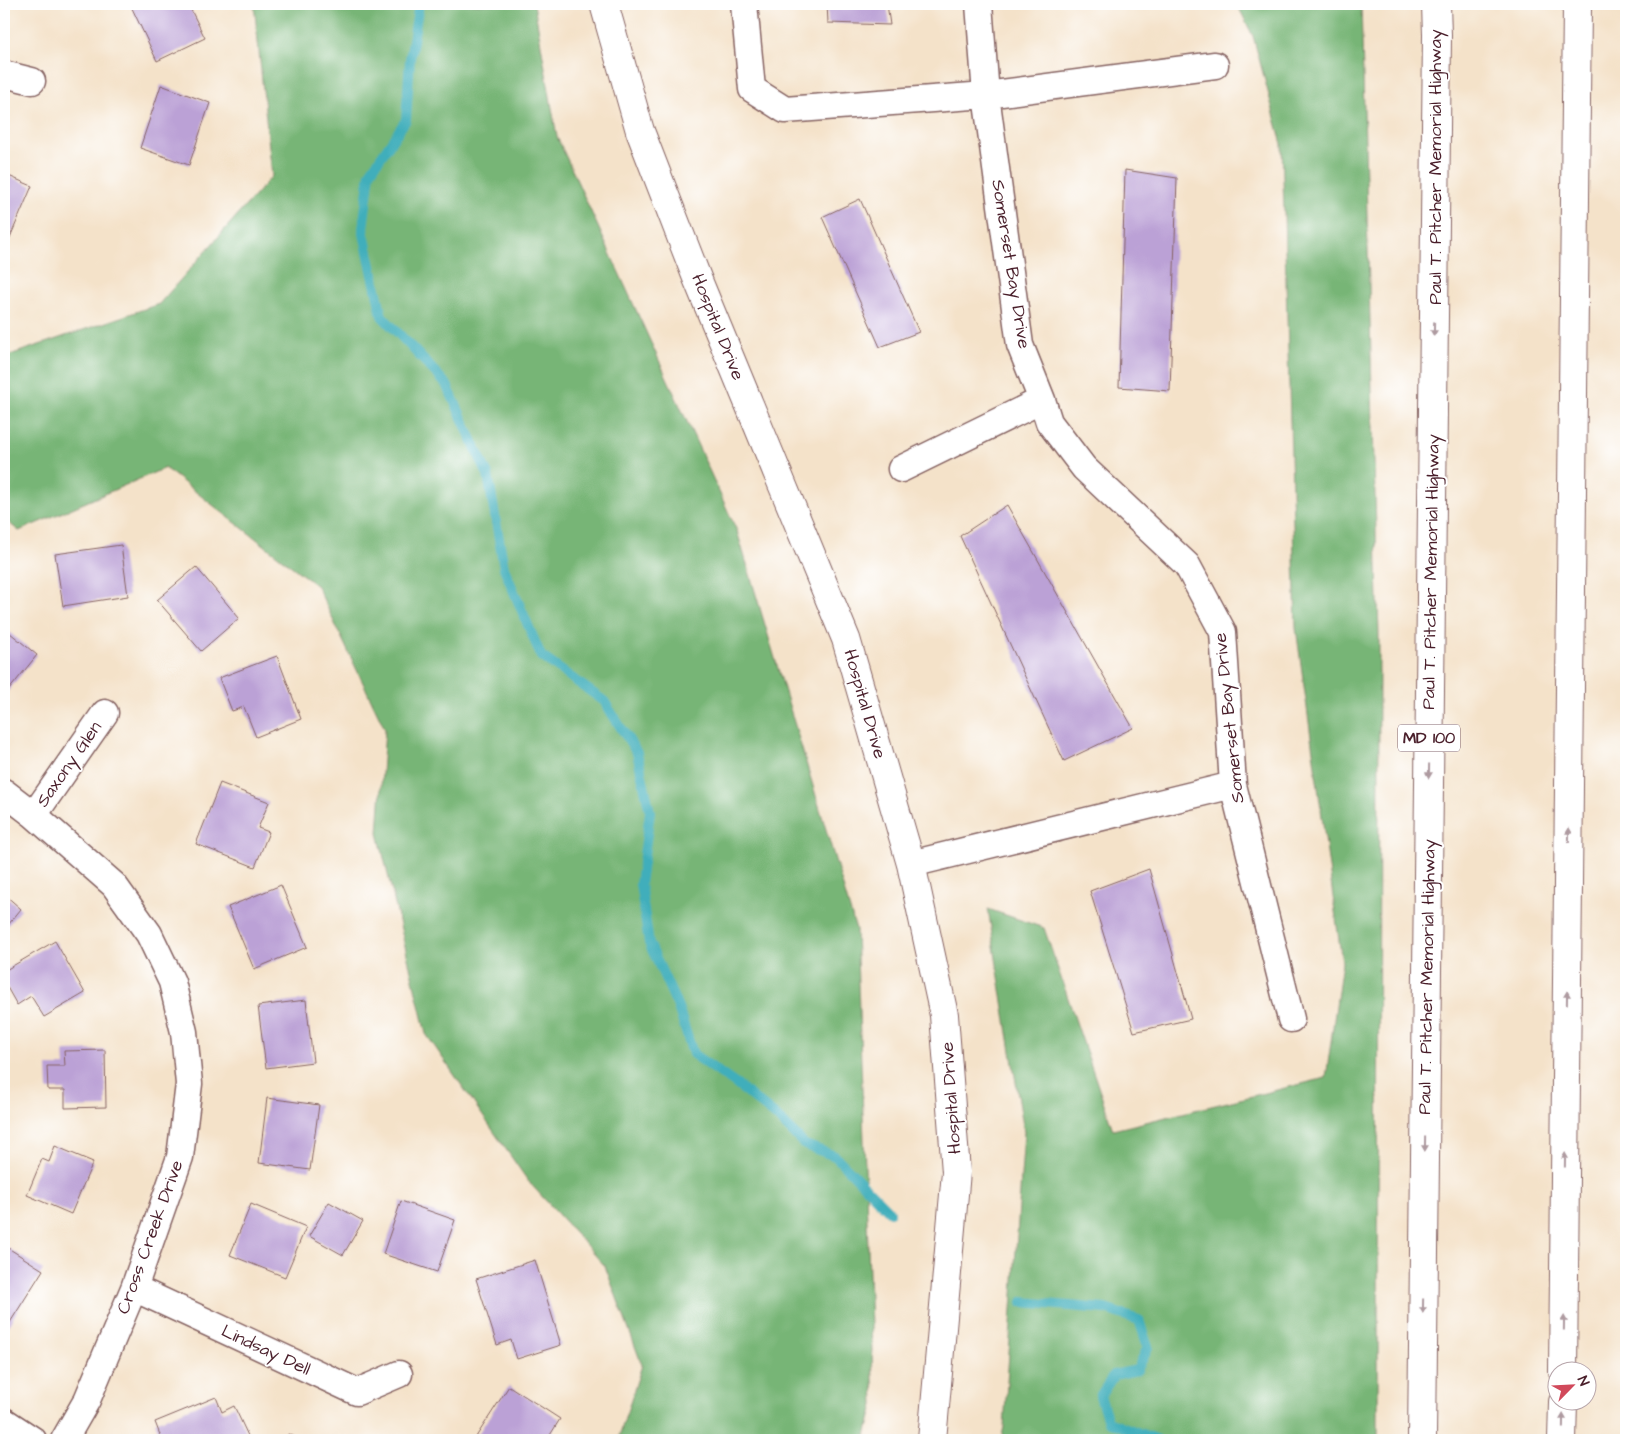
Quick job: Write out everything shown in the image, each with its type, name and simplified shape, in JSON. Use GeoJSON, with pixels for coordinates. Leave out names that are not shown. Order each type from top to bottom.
{"type":"FeatureCollection","features":[{"type":"Feature","properties":{"kind":"main road","name":"Hospital Drive"},"geometry":{"type":"LineString","coordinates":[[604,4],[640,131],[697,278],[846,639],[911,864],[944,1015],[956,1172],[932,1440]]}},
{"type":"Feature","properties":{"kind":"main road"},"geometry":{"type":"LineString","coordinates":[[1432,4],[1437,35]]}},
{"type":"Feature","properties":{"kind":"main road","name":"Paul T. Pitcher Memorial Highway"},"geometry":{"type":"LineString","coordinates":[[1422,1440],[1436,4]]}},
{"type":"Feature","properties":{"kind":"main road"},"geometry":{"type":"LineString","coordinates":[[1563,1362],[1577,4]]}},
{"type":"Feature","properties":{"kind":"main road"},"geometry":{"type":"LineString","coordinates":[[1562,1440],[1563,1412]]}},
{"type":"Feature","properties":{"kind":"street"},"geometry":{"type":"LineString","coordinates":[[744,4],[752,89],[785,110],[986,95],[1215,65]]}},
{"type":"Feature","properties":{"kind":"street","name":"Somerset Bay Drive"},"geometry":{"type":"LineString","coordinates":[[980,4],[986,95],[1020,346],[1049,422],[1084,468],[1187,565],[1223,632],[1233,785],[1291,1019]]}},
{"type":"Feature","properties":{"kind":"street"},"geometry":{"type":"LineString","coordinates":[[4,74],[32,80]]}},
{"type":"Feature","properties":{"kind":"street"},"geometry":{"type":"LineString","coordinates":[[902,469],[1042,400]]}},
{"type":"Feature","properties":{"kind":"street","name":"Saxony Glen"},"geometry":{"type":"LineString","coordinates":[[34,815],[105,713]]}},
{"type":"Feature","properties":{"kind":"street"},"geometry":{"type":"LineString","coordinates":[[911,864],[1233,785]]}},
{"type":"Feature","properties":{"kind":"street","name":"Cross Creek Drive"},"geometry":{"type":"LineString","coordinates":[[4,792],[34,815],[114,885],[149,934],[172,982],[184,1032],[189,1084],[180,1157],[134,1288],[87,1400],[64,1440]]}},
{"type":"Feature","properties":{"kind":"street","name":"Lindsay Dell"},"geometry":{"type":"LineString","coordinates":[[134,1288],[357,1392],[398,1374]]}},
{"type":"Feature","properties":{"kind":"street"},"geometry":{"type":"LineString","coordinates":[[4,1421],[33,1440]]}},
{"type":"Feature","properties":{"kind":"green space"},"geometry":{"type":"Polygon","coordinates":[[[254,4],[534,4],[557,137],[737,531],[856,930],[874,1405],[865,1440],[618,1440],[642,1365],[605,1266],[528,1181],[426,1034],[378,833],[385,729],[317,586],[165,468],[19,531],[4,519],[4,357],[159,304],[272,176],[254,4]]]}},
{"type":"Feature","properties":{"kind":"green space"},"geometry":{"type":"Polygon","coordinates":[[[1237,4],[1361,4],[1379,635],[1378,1440],[1001,1440],[1004,1427],[1024,1132],[988,909],[1044,928],[1113,1130],[1326,1078],[1342,962],[1296,628],[1282,144],[1253,36],[1237,4]]]}},
{"type":"Feature","properties":{"kind":"building"},"geometry":{"type":"Polygon","coordinates":[[[130,4],[188,4],[205,38],[157,61],[130,4]]]}},
{"type":"Feature","properties":{"kind":"building"},"geometry":{"type":"Polygon","coordinates":[[[827,4],[887,4],[890,25],[828,23],[827,4]]]}},
{"type":"Feature","properties":{"kind":"building"},"geometry":{"type":"Polygon","coordinates":[[[161,85],[210,103],[189,165],[140,148],[161,85]]]}},
{"type":"Feature","properties":{"kind":"building"},"geometry":{"type":"Polygon","coordinates":[[[1125,170],[1177,178],[1170,391],[1119,387],[1125,170]]]}},
{"type":"Feature","properties":{"kind":"building"},"geometry":{"type":"Polygon","coordinates":[[[4,174],[32,186],[5,249],[4,249],[4,174]]]}},
{"type":"Feature","properties":{"kind":"building"},"geometry":{"type":"Polygon","coordinates":[[[860,199],[919,332],[880,347],[822,217],[860,199]]]}},
{"type":"Feature","properties":{"kind":"building"},"geometry":{"type":"Polygon","coordinates":[[[1007,505],[1133,728],[1064,761],[960,536],[1007,505]]]}},
{"type":"Feature","properties":{"kind":"building"},"geometry":{"type":"Polygon","coordinates":[[[121,545],[128,596],[63,606],[55,554],[121,545]]]}},
{"type":"Feature","properties":{"kind":"building"},"geometry":{"type":"Polygon","coordinates":[[[196,567],[239,618],[201,651],[157,600],[196,567]]]}},
{"type":"Feature","properties":{"kind":"building"},"geometry":{"type":"Polygon","coordinates":[[[4,628],[37,655],[4,696],[4,628]]]}},
{"type":"Feature","properties":{"kind":"building"},"geometry":{"type":"Polygon","coordinates":[[[277,656],[301,719],[256,737],[244,707],[232,711],[219,678],[277,656]]]}},
{"type":"Feature","properties":{"kind":"building"},"geometry":{"type":"Polygon","coordinates":[[[220,783],[269,802],[258,828],[269,832],[255,867],[196,844],[220,783]]]}},
{"type":"Feature","properties":{"kind":"building"},"geometry":{"type":"Polygon","coordinates":[[[1149,869],[1191,1019],[1134,1032],[1090,891],[1149,869]]]}},
{"type":"Feature","properties":{"kind":"building"},"geometry":{"type":"Polygon","coordinates":[[[281,885],[307,947],[254,969],[228,907],[281,885]]]}},
{"type":"Feature","properties":{"kind":"building"},"geometry":{"type":"Polygon","coordinates":[[[4,894],[21,909],[4,930],[4,894]]]}},
{"type":"Feature","properties":{"kind":"building"},"geometry":{"type":"Polygon","coordinates":[[[55,941],[85,993],[44,1017],[31,996],[17,1005],[4,982],[4,971],[55,941]]]}},
{"type":"Feature","properties":{"kind":"building"},"geometry":{"type":"Polygon","coordinates":[[[306,1000],[313,1062],[266,1068],[258,1006],[306,1000]]]}},
{"type":"Feature","properties":{"kind":"building"},"geometry":{"type":"Polygon","coordinates":[[[105,1050],[106,1107],[65,1108],[65,1090],[48,1090],[47,1066],[65,1066],[64,1051],[105,1050]]]}},
{"type":"Feature","properties":{"kind":"building"},"geometry":{"type":"Polygon","coordinates":[[[267,1098],[319,1105],[310,1170],[259,1163],[267,1098]]]}},
{"type":"Feature","properties":{"kind":"building"},"geometry":{"type":"Polygon","coordinates":[[[55,1146],[93,1162],[71,1214],[27,1195],[42,1159],[49,1162],[55,1146]]]}},
{"type":"Feature","properties":{"kind":"building"},"geometry":{"type":"Polygon","coordinates":[[[401,1201],[455,1220],[437,1272],[383,1254],[401,1201]]]}},
{"type":"Feature","properties":{"kind":"building"},"geometry":{"type":"Polygon","coordinates":[[[329,1202],[363,1221],[343,1255],[309,1236],[329,1202]]]}},
{"type":"Feature","properties":{"kind":"building"},"geometry":{"type":"Polygon","coordinates":[[[251,1204],[306,1227],[285,1277],[230,1255],[251,1204]]]}},
{"type":"Feature","properties":{"kind":"building"},"geometry":{"type":"Polygon","coordinates":[[[8,1248],[43,1270],[4,1332],[4,1254],[8,1248]]]}},
{"type":"Feature","properties":{"kind":"building"},"geometry":{"type":"Polygon","coordinates":[[[535,1260],[561,1345],[517,1359],[511,1340],[497,1345],[476,1279],[535,1260]]]}},
{"type":"Feature","properties":{"kind":"building"},"geometry":{"type":"Polygon","coordinates":[[[509,1386],[560,1419],[547,1440],[474,1440],[509,1386]]]}},
{"type":"Feature","properties":{"kind":"building"},"geometry":{"type":"Polygon","coordinates":[[[216,1397],[222,1412],[234,1406],[250,1440],[162,1440],[155,1422],[216,1397]]]}},
{"type":"Feature","properties":{"kind":"building"},"geometry":{"type":"Polygon","coordinates":[[[288,1434],[303,1440],[286,1440],[288,1434]]]}},
{"type":"Feature","properties":{"kind":"waterway"},"geometry":{"type":"LineString","coordinates":[[419,4],[410,59],[406,120],[370,173],[363,229],[382,316],[447,385],[488,475],[504,568],[541,656],[604,701],[637,753],[650,812],[640,884],[649,943],[678,1007],[693,1054],[776,1116],[805,1145],[835,1156],[890,1212]]}},
{"type":"Feature","properties":{"kind":"waterway"},"geometry":{"type":"LineString","coordinates":[[1022,1302],[1105,1309],[1139,1320],[1148,1347],[1137,1370],[1114,1375],[1100,1396],[1108,1421],[1157,1440]]}}]}
